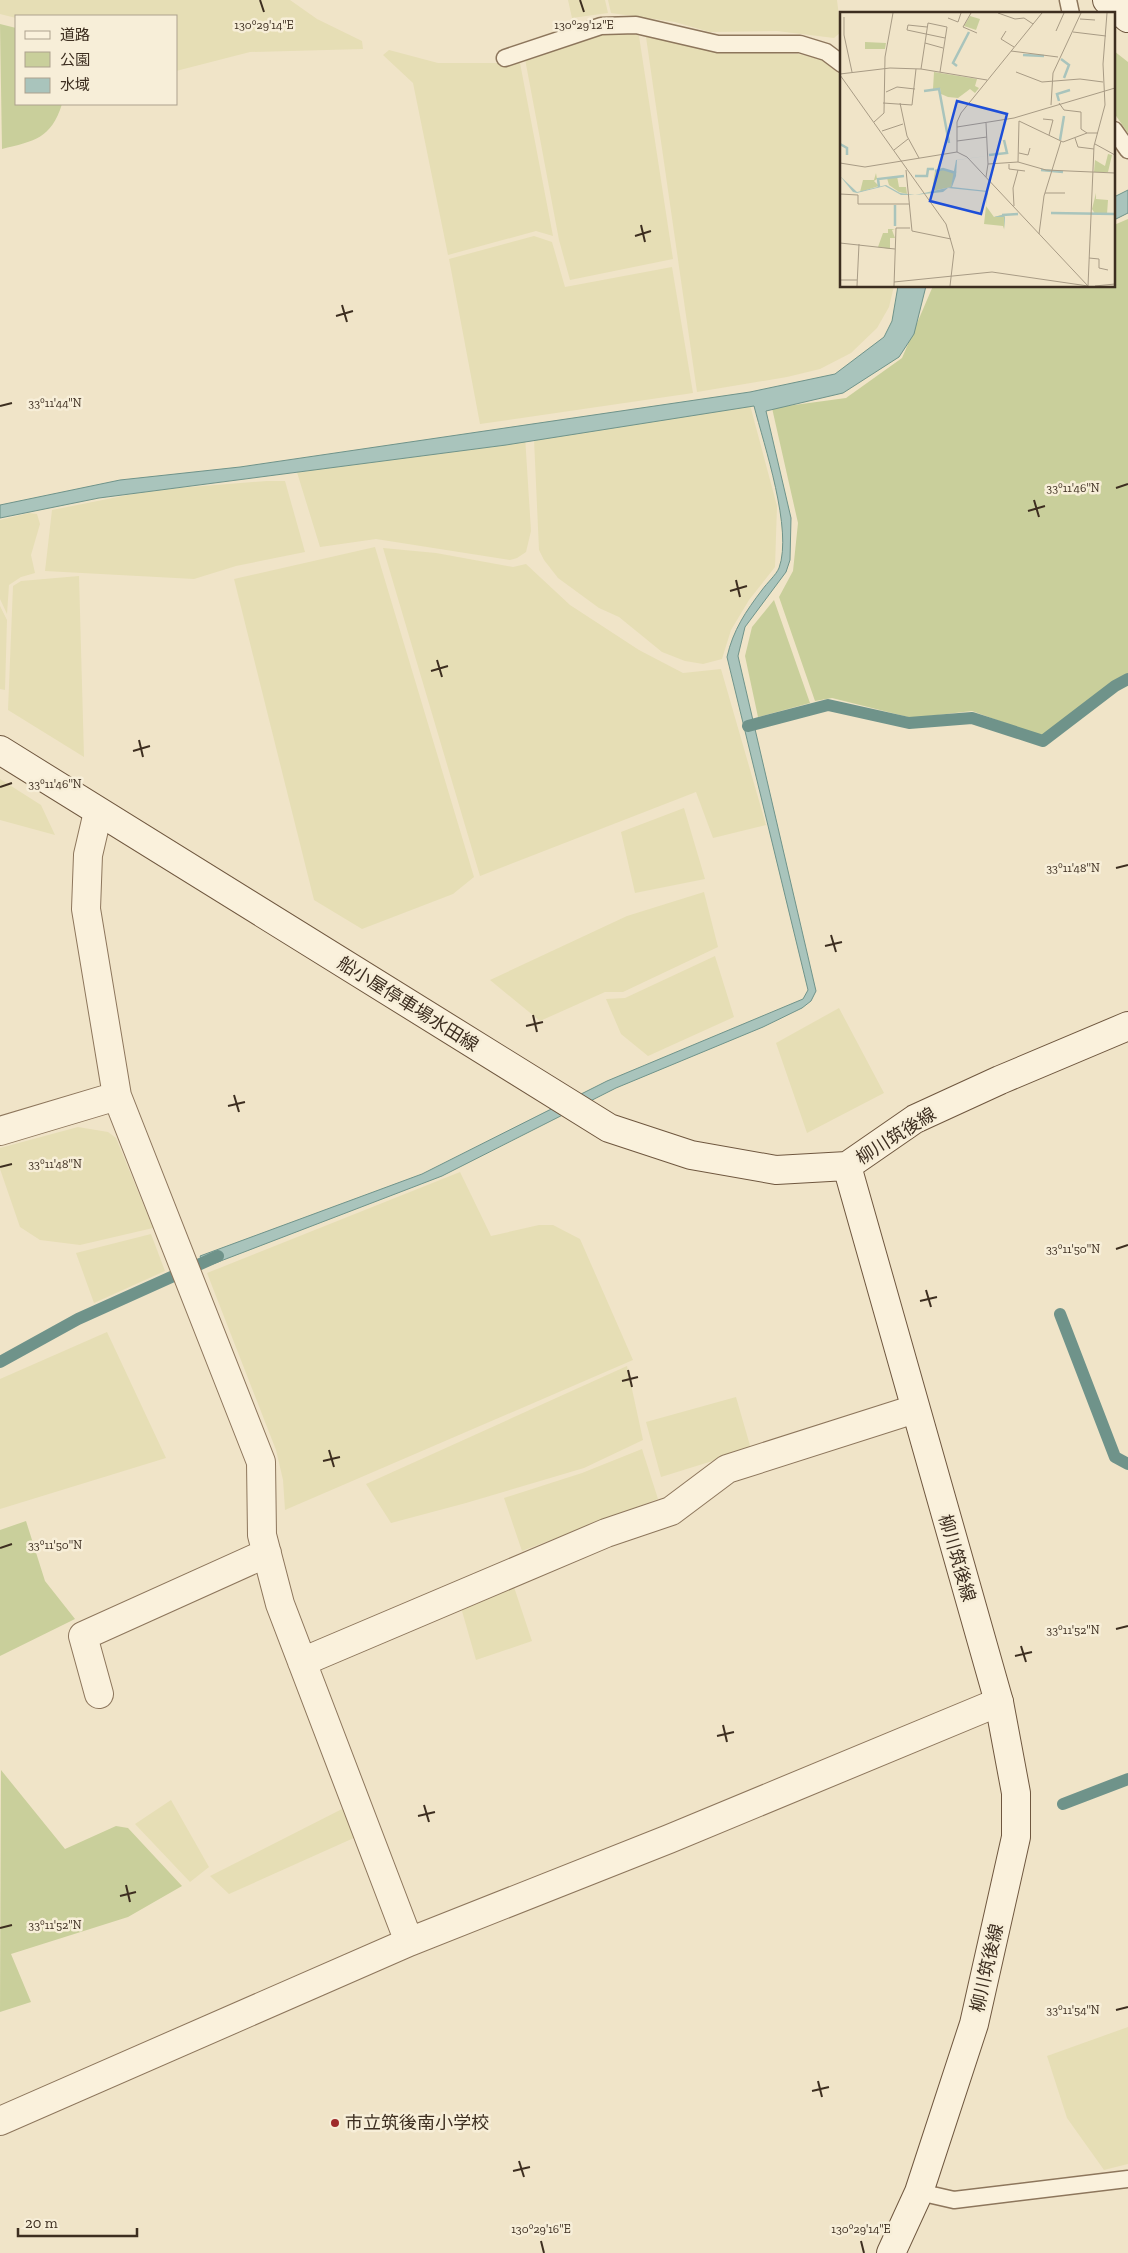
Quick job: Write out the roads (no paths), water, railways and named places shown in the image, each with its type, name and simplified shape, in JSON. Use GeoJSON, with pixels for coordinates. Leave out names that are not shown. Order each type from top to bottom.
{"type":"FeatureCollection","features":[{"type":"Feature","properties":{"kind":"street"},"geometry":{"type":"LineString","coordinates":[[1107,0],[1128,18]]}},
{"type":"Feature","properties":{"kind":"street","name":"船小屋停車場水田線"},"geometry":{"type":"LineString","coordinates":[[0,750],[609,1128],[691,1155],[767,1168],[847,1166]]}},
{"type":"Feature","properties":{"kind":"street"},"geometry":{"type":"LineString","coordinates":[[98,812],[88,855],[86,909],[117,1096],[261,1462],[262,1531],[280,1604],[409,1942]]}},
{"type":"Feature","properties":{"kind":"street","name":"柳川筑後線"},"geometry":{"type":"LineString","coordinates":[[891,2253],[919,2192],[974,2024],[1016,1837],[1016,1793],[999,1702],[914,1409],[847,1166],[915,1120],[1000,1080],[1128,1026]]}},
{"type":"Feature","properties":{"kind":"street"},"geometry":{"type":"LineString","coordinates":[[0,1131],[117,1096]]}},
{"type":"Feature","properties":{"kind":"street"},"geometry":{"type":"LineString","coordinates":[[302,1662],[606,1532],[671,1511],[727,1469],[914,1409]]}},
{"type":"Feature","properties":{"kind":"street"},"geometry":{"type":"LineString","coordinates":[[99,1694],[83,1636],[267,1553]]}},
{"type":"Feature","properties":{"kind":"street"},"geometry":{"type":"LineString","coordinates":[[0,2121],[409,1942],[669,1839],[999,1702]]}},
{"type":"Feature","properties":{"kind":"lane"},"geometry":{"type":"LineString","coordinates":[[505,58],[601,26],[636,25],[718,44],[800,44],[826,52],[840,62]]}},
{"type":"Feature","properties":{"kind":"lane"},"geometry":{"type":"LineString","coordinates":[[1116,133],[1128,150]]}},
{"type":"Feature","properties":{"kind":"lane"},"geometry":{"type":"LineString","coordinates":[[919,2192],[954,2200],[1128,2179]]}},
{"type":"Feature","properties":{"kind":"water"},"geometry":{"type":"Polygon","coordinates":[[[1128,190],[1128,213],[1116,219],[1116,196],[1128,190]]]}},
{"type":"Feature","properties":{"kind":"water"},"geometry":{"type":"Polygon","coordinates":[[[898,288],[926,288],[914,334],[899,357],[843,393],[766,411],[791,518],[790,560],[786,572],[745,627],[738,656],[816,991],[811,1001],[802,1008],[763,1027],[616,1088],[442,1176],[205,1267],[200,1256],[422,1174],[607,1081],[803,999],[808,990],[727,657],[733,638],[745,613],[778,571],[782,552],[780,510],[764,442],[754,406],[506,445],[99,498],[0,518],[0,505],[120,480],[240,467],[750,392],[835,374],[884,337],[892,321],[898,288]]]}},
{"type":"Feature","properties":{"kind":"waterway"},"geometry":{"type":"LineString","coordinates":[[748,726],[828,705],[909,723],[972,718],[1043,741],[1115,686],[1128,679]]}},
{"type":"Feature","properties":{"kind":"waterway"},"geometry":{"type":"LineString","coordinates":[[0,1362],[78,1319],[218,1256]]}},
{"type":"Feature","properties":{"kind":"waterway"},"geometry":{"type":"LineString","coordinates":[[1060,1314],[1115,1457],[1128,1464]]}},
{"type":"Feature","properties":{"kind":"waterway"},"geometry":{"type":"LineString","coordinates":[[1063,1804],[1128,1779]]}},
{"type":"Feature","properties":{"kind":"place","name":"市立筑後南小学校"},"geometry":{"type":"Point","coordinates":[335,2123]}}]}
